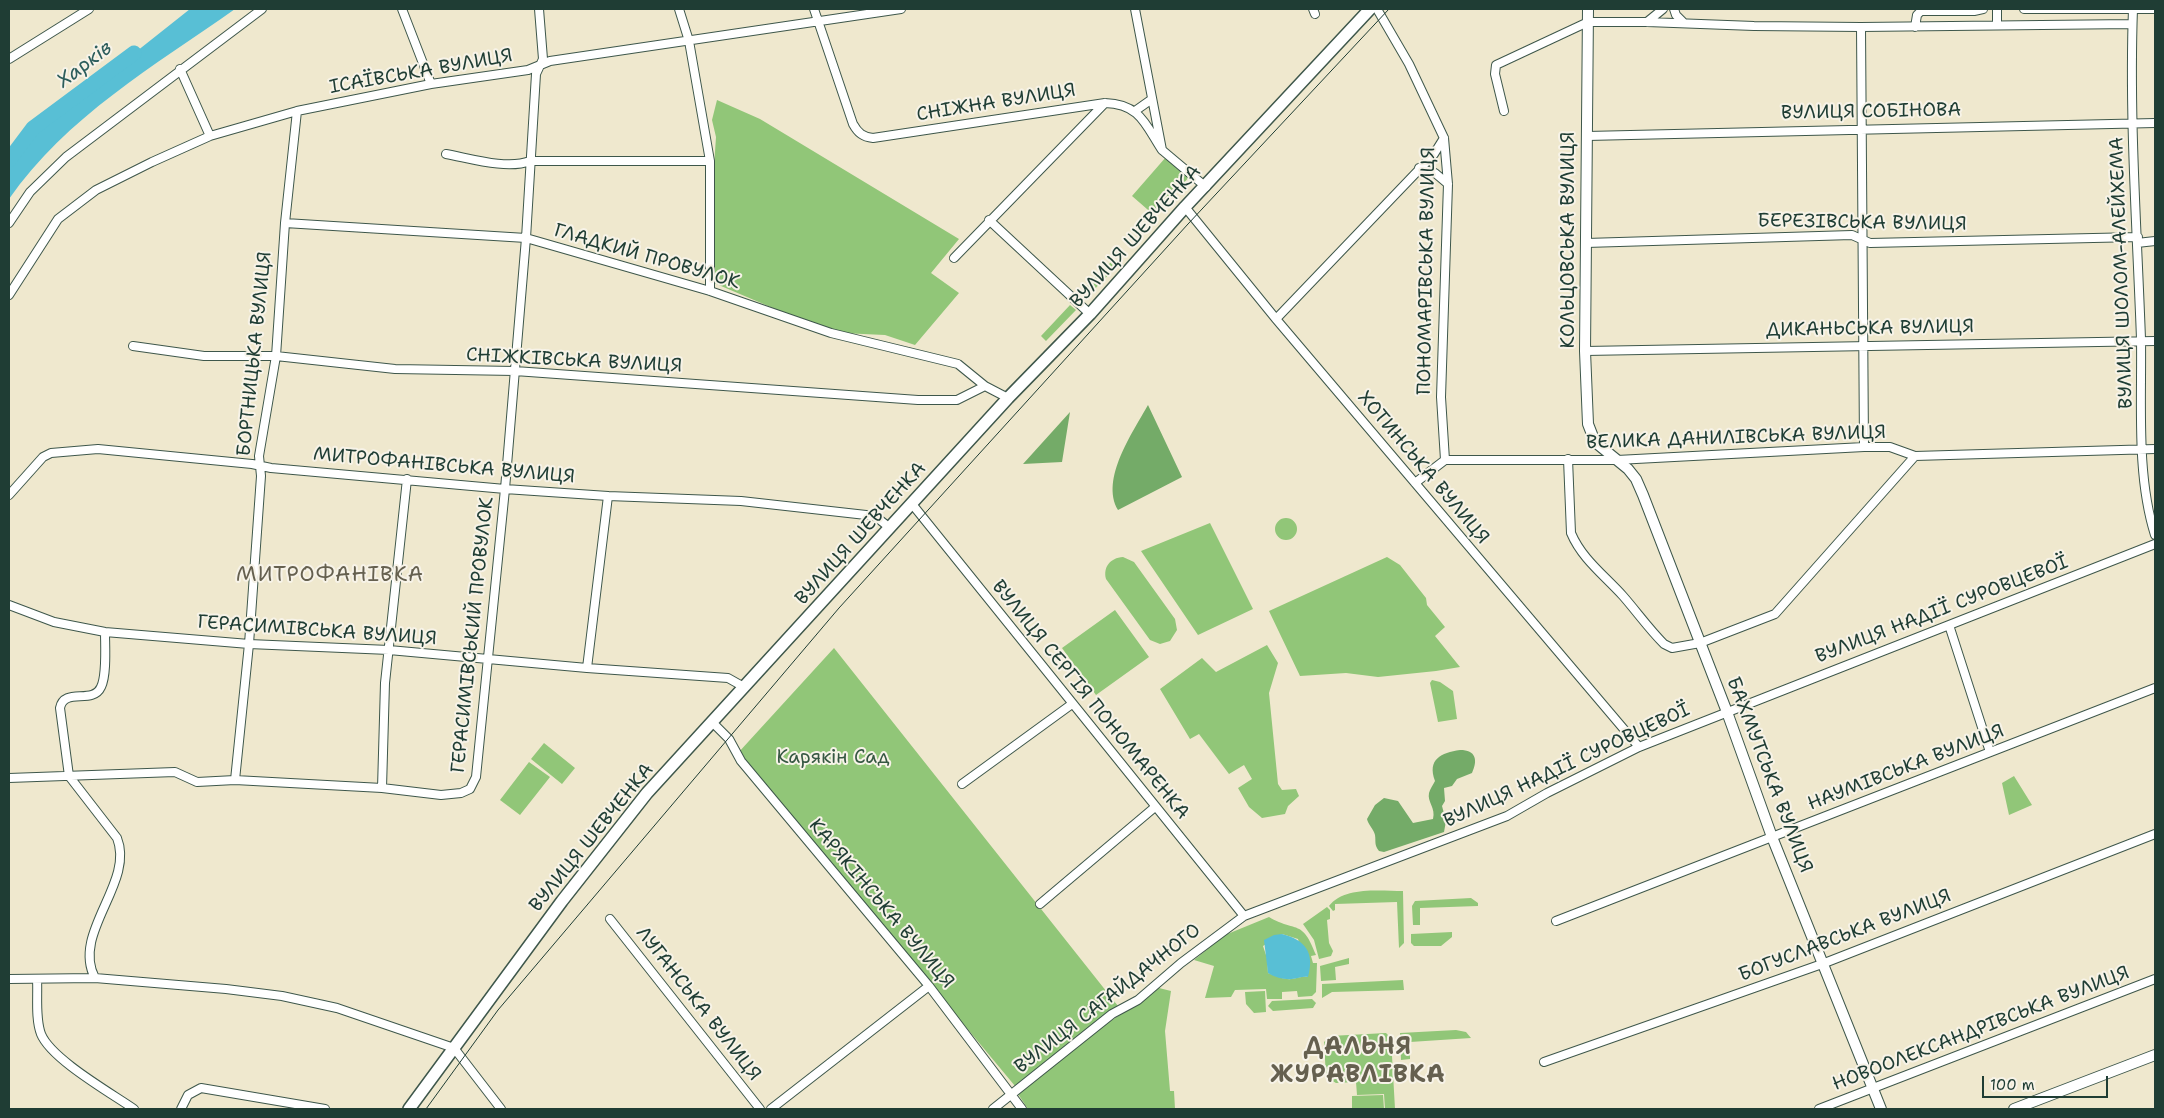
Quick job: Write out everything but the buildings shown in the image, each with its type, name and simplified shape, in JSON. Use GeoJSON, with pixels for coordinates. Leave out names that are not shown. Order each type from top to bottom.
{"type":"FeatureCollection","features":[{"type":"Feature","properties":{"kind":"main road","name":"ВУЛИЦЯ ШЕВЧЕНКА"},"geometry":{"type":"LineString","coordinates":[[409,1109],[603,848],[647,793],[1008,398],[1090,314],[1185,207],[1370,9]]}},
{"type":"Feature","properties":{"kind":"street"},"geometry":{"type":"LineString","coordinates":[[9,59],[88,9]]}},
{"type":"Feature","properties":{"kind":"street"},"geometry":{"type":"LineString","coordinates":[[9,223],[30,192],[66,157],[180,69],[262,9]]}},
{"type":"Feature","properties":{"kind":"street"},"geometry":{"type":"LineString","coordinates":[[402,9],[431,84]]}},
{"type":"Feature","properties":{"kind":"street","name":"ГЕРАСИМІВСЬКИЙ ПРОВУЛОК"},"geometry":{"type":"LineString","coordinates":[[382,788],[441,795],[461,793],[470,789],[476,777],[505,489],[526,238],[536,74],[543,59],[538,9]]}},
{"type":"Feature","properties":{"kind":"street"},"geometry":{"type":"LineString","coordinates":[[679,9],[689,41],[710,161],[710,291]]}},
{"type":"Feature","properties":{"kind":"street"},"geometry":{"type":"LineString","coordinates":[[814,9],[817,22]]}},
{"type":"Feature","properties":{"kind":"street","name":"ІСАЇВСЬКА ВУЛИЦЯ"},"geometry":{"type":"LineString","coordinates":[[9,295],[58,219],[96,190],[210,136],[297,111],[431,84],[528,70],[550,62],[900,9]]}},
{"type":"Feature","properties":{"kind":"street"},"geometry":{"type":"LineString","coordinates":[[1135,9],[1162,150]]}},
{"type":"Feature","properties":{"kind":"street","name":"ПОНОМАРІВСЬКА ВУЛИЦЯ"},"geometry":{"type":"LineString","coordinates":[[1377,9],[1409,64],[1444,138],[1448,184],[1441,397],[1445,460]]}},
{"type":"Feature","properties":{"kind":"street","name":"КОЛЬЦОВСЬКА ВУЛИЦЯ"},"geometry":{"type":"LineString","coordinates":[[1588,9],[1585,351],[1587,414],[1589,430],[1598,447],[1616,460]]}},
{"type":"Feature","properties":{"kind":"street"},"geometry":{"type":"LineString","coordinates":[[1647,22],[1663,9]]}},
{"type":"Feature","properties":{"kind":"street"},"geometry":{"type":"LineString","coordinates":[[1674,9],[1676,15],[1684,23]]}},
{"type":"Feature","properties":{"kind":"street"},"geometry":{"type":"LineString","coordinates":[[1915,26],[1917,15],[1921,11],[1974,11],[1983,9]]}},
{"type":"Feature","properties":{"kind":"street"},"geometry":{"type":"LineString","coordinates":[[1997,9],[1997,25]]}},
{"type":"Feature","properties":{"kind":"street"},"geometry":{"type":"LineString","coordinates":[[2024,9],[2155,9]]}},
{"type":"Feature","properties":{"kind":"street","name":"ВУЛИЦЯ ШОЛОМ-АЛЕЙХЕМА"},"geometry":{"type":"LineString","coordinates":[[2133,9],[2134,123],[2143,449],[2148,512],[2155,535]]}},
{"type":"Feature","properties":{"kind":"street","name":"СНІЖНА ВУЛИЦЯ"},"geometry":{"type":"LineString","coordinates":[[817,22],[853,124],[861,134],[873,138],[1105,103],[1121,103],[1135,111]]}},
{"type":"Feature","properties":{"kind":"street"},"geometry":{"type":"LineString","coordinates":[[1504,111],[1495,68],[1498,63],[1588,22],[1861,27],[2132,24]]}},
{"type":"Feature","properties":{"kind":"street"},"geometry":{"type":"LineString","coordinates":[[1861,27],[1864,447]]}},
{"type":"Feature","properties":{"kind":"street"},"geometry":{"type":"LineString","coordinates":[[180,69],[210,136]]}},
{"type":"Feature","properties":{"kind":"street"},"geometry":{"type":"LineString","coordinates":[[1152,99],[1135,111],[1162,150],[1206,186]]}},
{"type":"Feature","properties":{"kind":"street"},"geometry":{"type":"LineString","coordinates":[[954,258],[1105,103]]}},
{"type":"Feature","properties":{"kind":"street"},"geometry":{"type":"LineString","coordinates":[[1083,106],[1088,113],[1087,122]]}},
{"type":"Feature","properties":{"kind":"street","name":"БОРТНИЦЬКА ВУЛИЦЯ"},"geometry":{"type":"LineString","coordinates":[[235,780],[249,644],[261,476],[259,456],[276,356],[285,223],[297,111]]}},
{"type":"Feature","properties":{"kind":"street","name":"ВУЛИЦЯ СОБІНОВА"},"geometry":{"type":"LineString","coordinates":[[1587,136],[1862,128],[2155,123]]}},
{"type":"Feature","properties":{"kind":"street"},"geometry":{"type":"LineString","coordinates":[[1276,319],[1434,154],[1444,138]]}},
{"type":"Feature","properties":{"kind":"street"},"geometry":{"type":"LineString","coordinates":[[446,154],[488,162],[522,164],[530,161],[710,161]]}},
{"type":"Feature","properties":{"kind":"street"},"geometry":{"type":"LineString","coordinates":[[1419,168],[1435,173],[1448,184]]}},
{"type":"Feature","properties":{"kind":"street","name":"ХОТИНСЬКА ВУЛИЦЯ"},"geometry":{"type":"LineString","coordinates":[[1185,207],[1276,319],[1639,747]]}},
{"type":"Feature","properties":{"kind":"street"},"geometry":{"type":"LineString","coordinates":[[989,220],[1090,314]]}},
{"type":"Feature","properties":{"kind":"street","name":"ГЛАДКИЙ ПРОВУЛОК"},"geometry":{"type":"LineString","coordinates":[[285,223],[526,238],[710,291],[830,333],[958,364],[985,386]]}},
{"type":"Feature","properties":{"kind":"street","name":"БЕРЕЗІВСЬКА ВУЛИЦЯ"},"geometry":{"type":"LineString","coordinates":[[1586,243],[1852,236],[1870,243],[2137,240],[2155,242]]}},
{"type":"Feature","properties":{"kind":"street","name":"ДИКАНЬСЬКА ВУЛИЦЯ"},"geometry":{"type":"LineString","coordinates":[[1585,351],[2155,341]]}},
{"type":"Feature","properties":{"kind":"street","name":"СНІЖКІВСЬКА ВУЛИЦЯ"},"geometry":{"type":"LineString","coordinates":[[132,346],[204,356],[276,356],[395,369],[515,371],[918,400],[957,400],[985,386]]}},
{"type":"Feature","properties":{"kind":"street"},"geometry":{"type":"LineString","coordinates":[[985,386],[1008,398]]}},
{"type":"Feature","properties":{"kind":"street","name":"ВЕЛИКА ДАНИЛІВСЬКА ВУЛИЦЯ"},"geometry":{"type":"LineString","coordinates":[[1445,460],[1616,460],[1864,447],[1890,448],[1915,456],[2155,449]]}},
{"type":"Feature","properties":{"kind":"street","name":"МИТРОФАНІВСЬКА ВУЛИЦЯ"},"geometry":{"type":"LineString","coordinates":[[9,495],[43,457],[59,452],[98,449],[505,489],[741,502],[875,516],[890,528]]}},
{"type":"Feature","properties":{"kind":"street"},"geometry":{"type":"LineString","coordinates":[[1568,459],[1571,533],[1576,544],[1598,573],[1624,598],[1664,644],[1672,648],[1700,643],[1775,614],[1915,456]]}},
{"type":"Feature","properties":{"kind":"street"},"geometry":{"type":"LineString","coordinates":[[1415,483],[1445,460]]}},
{"type":"Feature","properties":{"kind":"street","name":"БАХМУТСЬКА ВУЛИЦЯ"},"geometry":{"type":"LineString","coordinates":[[1616,460],[1628,469],[1636,479],[1727,712],[1772,837],[1881,1109]]}},
{"type":"Feature","properties":{"kind":"street"},"geometry":{"type":"LineString","coordinates":[[9,778],[175,772],[197,782],[235,780],[382,788],[385,683],[407,479]]}},
{"type":"Feature","properties":{"kind":"street"},"geometry":{"type":"LineString","coordinates":[[587,668],[608,496]]}},
{"type":"Feature","properties":{"kind":"street","name":"ВУЛИЦЯ СЕРГІЯ ПОНОМАРЕНКА"},"geometry":{"type":"LineString","coordinates":[[912,504],[1244,916]]}},
{"type":"Feature","properties":{"kind":"street","name":"ВУЛИЦЯ НАДІЇ СУРОВЦЕВОЇ"},"geometry":{"type":"LineString","coordinates":[[1244,916],[1507,816],[1547,793],[1639,747],[2155,544]]}},
{"type":"Feature","properties":{"kind":"street","name":"ГЕРАСИМІВСЬКА ВУЛИЦЯ"},"geometry":{"type":"LineString","coordinates":[[9,605],[54,622],[105,632],[249,644],[389,650],[487,660],[728,678],[744,687]]}},
{"type":"Feature","properties":{"kind":"street"},"geometry":{"type":"LineString","coordinates":[[1949,625],[1990,752]]}},
{"type":"Feature","properties":{"kind":"street"},"geometry":{"type":"LineString","coordinates":[[95,978],[90,969],[89,949],[120,865],[120,846],[117,838],[69,776],[60,704],[67,697],[92,695],[100,690],[103,681],[105,632]]}},
{"type":"Feature","properties":{"kind":"street","name":"НАУМІВСЬКА ВУЛИЦЯ"},"geometry":{"type":"LineString","coordinates":[[1556,921],[2155,688]]}},
{"type":"Feature","properties":{"kind":"street"},"geometry":{"type":"LineString","coordinates":[[962,784],[1072,704]]}},
{"type":"Feature","properties":{"kind":"street","name":"КАРЯКІНСЬКА ВУЛИЦЯ"},"geometry":{"type":"LineString","coordinates":[[712,722],[730,739],[741,762],[929,986],[1022,1109]]}},
{"type":"Feature","properties":{"kind":"street"},"geometry":{"type":"LineString","coordinates":[[1040,904],[1156,806]]}},
{"type":"Feature","properties":{"kind":"street","name":"БОГУСЛАВСЬКА ВУЛИЦЯ"},"geometry":{"type":"LineString","coordinates":[[1544,1062],[1822,964],[2155,834]]}},
{"type":"Feature","properties":{"kind":"street","name":"ВУЛИЦЯ САГАЙДАЧНОГО"},"geometry":{"type":"LineString","coordinates":[[993,1109],[1112,1014],[1138,1000],[1181,963],[1244,916]]}},
{"type":"Feature","properties":{"kind":"street","name":"ЛУГАНСЬКА ВУЛИЦЯ"},"geometry":{"type":"LineString","coordinates":[[610,919],[760,1109]]}},
{"type":"Feature","properties":{"kind":"street"},"geometry":{"type":"LineString","coordinates":[[9,979],[95,978],[226,989],[282,996],[337,1008],[454,1048],[501,1109]]}},
{"type":"Feature","properties":{"kind":"street"},"geometry":{"type":"LineString","coordinates":[[38,979],[39,1025],[46,1042],[70,1066],[134,1109]]}},
{"type":"Feature","properties":{"kind":"street","name":"НОВООЛЕКСАНДРІВСЬКА ВУЛИЦЯ"},"geometry":{"type":"LineString","coordinates":[[1819,1109],[2155,979]]}},
{"type":"Feature","properties":{"kind":"street"},"geometry":{"type":"LineString","coordinates":[[771,1109],[929,986]]}},
{"type":"Feature","properties":{"kind":"street"},"geometry":{"type":"LineString","coordinates":[[2014,1109],[2155,1055]]}},
{"type":"Feature","properties":{"kind":"street"},"geometry":{"type":"LineString","coordinates":[[181,1109],[188,1095],[201,1088],[325,1109]]}},
{"type":"Feature","properties":{"kind":"green space"},"geometry":{"type":"Polygon","coordinates":[[[717,100],[760,119],[959,239],[931,273],[959,293],[915,345],[885,335],[841,333],[794,317],[714,283],[712,197],[716,137],[712,120],[717,100]]]}},
{"type":"Feature","properties":{"kind":"green space"},"geometry":{"type":"Polygon","coordinates":[[[1166,157],[1189,177],[1155,216],[1132,196],[1166,157]]]}},
{"type":"Feature","properties":{"kind":"green space"},"geometry":{"type":"Polygon","coordinates":[[[1112,261],[1117,266],[1087,297],[1081,292],[1112,261]]]}},
{"type":"Feature","properties":{"kind":"green space"},"geometry":{"type":"Polygon","coordinates":[[[1070,305],[1076,310],[1046,341],[1041,336],[1070,305]]]}},
{"type":"Feature","properties":{"kind":"green space"},"geometry":{"type":"Polygon","coordinates":[[[1148,405],[1182,477],[1118,510],[1114,498],[1113,484],[1116,470],[1127,442],[1148,405]]]}},
{"type":"Feature","properties":{"kind":"green space"},"geometry":{"type":"Polygon","coordinates":[[[1070,412],[1062,462],[1023,464],[1070,412]]]}},
{"type":"Feature","properties":{"kind":"green space"},"geometry":{"type":"Polygon","coordinates":[[[1286,518],[1294,521],[1297,529],[1294,537],[1286,540],[1278,537],[1275,529],[1278,521],[1286,518]]]}},
{"type":"Feature","properties":{"kind":"green space"},"geometry":{"type":"Polygon","coordinates":[[[1210,523],[1253,609],[1198,635],[1141,551],[1210,523]]]}},
{"type":"Feature","properties":{"kind":"green space"},"geometry":{"type":"Polygon","coordinates":[[[1123,557],[1134,562],[1175,619],[1177,630],[1170,641],[1160,644],[1150,640],[1106,579],[1105,575],[1108,564],[1114,559],[1123,557]]]}},
{"type":"Feature","properties":{"kind":"green space"},"geometry":{"type":"Polygon","coordinates":[[[1387,557],[1400,565],[1426,598],[1427,605],[1445,627],[1435,636],[1460,667],[1378,677],[1346,673],[1300,676],[1269,611],[1387,557]]]}},
{"type":"Feature","properties":{"kind":"green space"},"geometry":{"type":"Polygon","coordinates":[[[1115,610],[1149,657],[1096,695],[1062,648],[1115,610]]]}},
{"type":"Feature","properties":{"kind":"green space"},"geometry":{"type":"Polygon","coordinates":[[[1267,645],[1278,663],[1269,693],[1278,784],[1282,790],[1296,789],[1299,796],[1288,806],[1285,814],[1262,818],[1249,807],[1238,788],[1252,779],[1244,765],[1229,774],[1199,734],[1190,739],[1160,689],[1202,658],[1216,672],[1267,645]]]}},
{"type":"Feature","properties":{"kind":"green space","name":"Карякін Сад"},"geometry":{"type":"Polygon","coordinates":[[[834,648],[1118,1006],[1015,1086],[738,753],[834,648]]]}},
{"type":"Feature","properties":{"kind":"green space"},"geometry":{"type":"Polygon","coordinates":[[[1432,680],[1440,682],[1453,691],[1457,719],[1438,722],[1430,683],[1432,680]]]}},
{"type":"Feature","properties":{"kind":"green space"},"geometry":{"type":"Polygon","coordinates":[[[544,743],[575,768],[562,784],[531,759],[544,743]]]}},
{"type":"Feature","properties":{"kind":"green space"},"geometry":{"type":"Polygon","coordinates":[[[1465,750],[1472,754],[1475,764],[1472,773],[1457,779],[1452,786],[1444,788],[1445,801],[1442,806],[1446,821],[1444,832],[1384,852],[1379,851],[1374,833],[1367,819],[1375,805],[1384,798],[1398,801],[1413,823],[1433,819],[1434,815],[1429,793],[1435,781],[1433,773],[1434,762],[1442,755],[1465,750]]]}},
{"type":"Feature","properties":{"kind":"green space"},"geometry":{"type":"Polygon","coordinates":[[[529,762],[550,777],[520,815],[500,800],[529,762]]]}},
{"type":"Feature","properties":{"kind":"green space"},"geometry":{"type":"Polygon","coordinates":[[[2014,776],[2032,805],[2009,815],[2002,783],[2014,776]]]}},
{"type":"Feature","properties":{"kind":"green space"},"geometry":{"type":"Polygon","coordinates":[[[1374,890],[1403,891],[1404,943],[1399,948],[1397,902],[1335,904],[1335,910],[1333,911],[1329,906],[1344,895],[1353,892],[1374,890]]]}},
{"type":"Feature","properties":{"kind":"green space"},"geometry":{"type":"Polygon","coordinates":[[[1471,898],[1478,903],[1478,906],[1420,908],[1420,925],[1413,925],[1412,906],[1415,901],[1471,898]]]}},
{"type":"Feature","properties":{"kind":"green space"},"geometry":{"type":"Polygon","coordinates":[[[1327,907],[1330,910],[1330,919],[1327,920],[1329,943],[1333,951],[1331,956],[1319,959],[1314,940],[1303,924],[1327,907]]]}},
{"type":"Feature","properties":{"kind":"green space"},"geometry":{"type":"Polygon","coordinates":[[[1269,917],[1302,931],[1307,936],[1316,955],[1311,956],[1313,963],[1317,963],[1316,992],[1312,996],[1298,997],[1297,991],[1282,992],[1282,999],[1267,999],[1266,989],[1235,990],[1231,997],[1205,998],[1214,966],[1194,960],[1225,935],[1269,917]],[[1282,934],[1263,946],[1267,958],[1268,973],[1286,979],[1308,977],[1298,939],[1282,934]]]}},
{"type":"Feature","properties":{"kind":"green space"},"geometry":{"type":"Polygon","coordinates":[[[1452,932],[1452,937],[1441,946],[1414,946],[1411,943],[1411,934],[1452,932]]]}},
{"type":"Feature","properties":{"kind":"green space"},"geometry":{"type":"Polygon","coordinates":[[[1349,958],[1349,964],[1335,967],[1336,980],[1321,981],[1320,966],[1349,958]]]}},
{"type":"Feature","properties":{"kind":"green space"},"geometry":{"type":"Polygon","coordinates":[[[1403,980],[1404,990],[1332,992],[1322,998],[1322,984],[1403,980]]]}},
{"type":"Feature","properties":{"kind":"green space"},"geometry":{"type":"Polygon","coordinates":[[[1155,987],[1171,991],[1165,1031],[1170,1091],[1174,1091],[1175,1109],[1028,1109],[1018,1094],[1091,1034],[1147,997],[1155,987]]]}},
{"type":"Feature","properties":{"kind":"green space"},"geometry":{"type":"Polygon","coordinates":[[[1265,991],[1266,1012],[1254,1013],[1246,1004],[1245,992],[1265,991]]]}},
{"type":"Feature","properties":{"kind":"green space"},"geometry":{"type":"Polygon","coordinates":[[[1312,999],[1316,1003],[1313,1008],[1273,1011],[1268,1006],[1272,1001],[1312,999]]]}},
{"type":"Feature","properties":{"kind":"green space"},"geometry":{"type":"Polygon","coordinates":[[[1456,1030],[1466,1032],[1471,1038],[1410,1042],[1410,1059],[1401,1060],[1400,1033],[1456,1030]]]}},
{"type":"Feature","properties":{"kind":"green space"},"geometry":{"type":"Polygon","coordinates":[[[1386,1033],[1391,1038],[1395,1109],[1385,1109],[1384,1094],[1357,1095],[1356,1082],[1336,1083],[1326,1077],[1324,1042],[1330,1036],[1386,1033]]]}},
{"type":"Feature","properties":{"kind":"green space"},"geometry":{"type":"Polygon","coordinates":[[[1383,1095],[1384,1109],[1352,1109],[1352,1096],[1383,1095]]]}},
{"type":"Feature","properties":{"kind":"water"},"geometry":{"type":"Polygon","coordinates":[[[190,9],[235,9],[143,73],[84,118],[32,170],[9,199],[9,162],[26,139],[190,9]]]}},
{"type":"Feature","properties":{"kind":"water"},"geometry":{"type":"Polygon","coordinates":[[[1282,934],[1297,940],[1306,948],[1310,961],[1308,977],[1286,979],[1268,973],[1264,940],[1274,935],[1282,934]]]}},
{"type":"Feature","properties":{"kind":"waterway","name":"Харків"},"geometry":{"type":"LineString","coordinates":[[9,160],[33,128],[134,53]]}},
{"type":"Feature","properties":{"kind":"tram line"},"geometry":{"type":"LineString","coordinates":[[426,1109],[498,1010],[839,608],[1188,224],[1389,9]]}},
{"type":"Feature","properties":{"kind":"district","name":"МИТРОФАНІВКА"},"geometry":{"type":"Point","coordinates":[330,576]}},
{"type":"Feature","properties":{"kind":"district","name":"ДАЛЬНЯ ЖУРАВЛІВКА"},"geometry":{"type":"Point","coordinates":[1358,1062]}}]}
